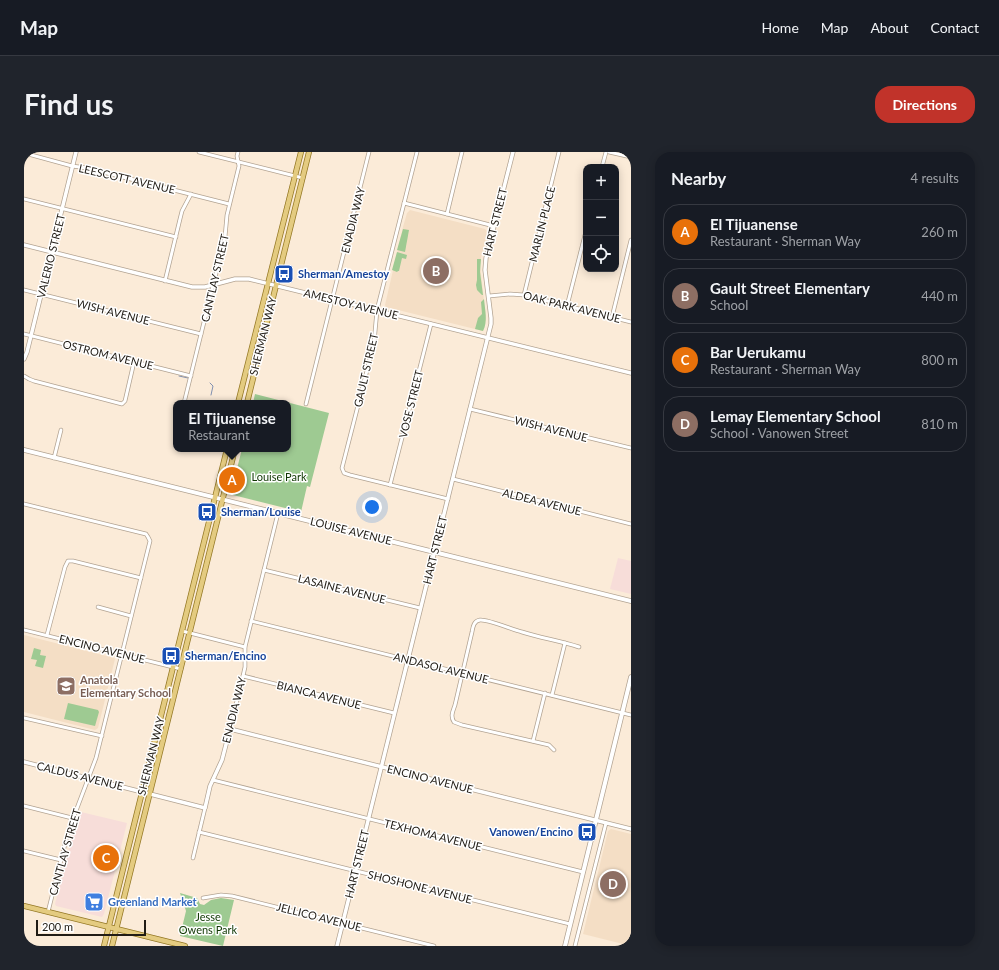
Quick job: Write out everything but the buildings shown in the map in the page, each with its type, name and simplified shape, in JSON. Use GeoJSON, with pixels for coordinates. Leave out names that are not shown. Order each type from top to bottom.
{"type":"FeatureCollection","features":[{"type":"Feature","properties":{"kind":"main road","name":"SHERMAN WAY"},"geometry":{"type":"LineString","coordinates":[[239,400],[301,152]]}},
{"type":"Feature","properties":{"kind":"main road","name":"SHERMAN WAY"},"geometry":{"type":"LineString","coordinates":[[247,400],[309,152]]}},
{"type":"Feature","properties":{"kind":"main road","name":"LOUISE AVENUE"},"geometry":{"type":"LineString","coordinates":[[24,450],[631,601]]}},
{"type":"Feature","properties":{"kind":"main road","name":"SHERMAN WAY"},"geometry":{"type":"LineString","coordinates":[[104,946],[226,452]]}},
{"type":"Feature","properties":{"kind":"main road","name":"SHERMAN WAY"},"geometry":{"type":"LineString","coordinates":[[112,946],[234,452]]}},
{"type":"Feature","properties":{"kind":"main road"},"geometry":{"type":"LineString","coordinates":[[565,946],[631,677]]}},
{"type":"Feature","properties":{"kind":"main road"},"geometry":{"type":"LineString","coordinates":[[24,906],[185,946]]}},
{"type":"Feature","properties":{"kind":"street","name":"VALERIO STREET"},"geometry":{"type":"LineString","coordinates":[[24,359],[76,152]]}},
{"type":"Feature","properties":{"kind":"street"},"geometry":{"type":"LineString","coordinates":[[199,152],[302,178]]}},
{"type":"Feature","properties":{"kind":"street","name":"CANTLAY STREET"},"geometry":{"type":"LineString","coordinates":[[185,400],[225,237],[227,214],[238,166],[238,152]]}},
{"type":"Feature","properties":{"kind":"street","name":"ENADIA WAY"},"geometry":{"type":"LineString","coordinates":[[306,404],[369,152]]}},
{"type":"Feature","properties":{"kind":"street","name":"GAULT STREET"},"geometry":{"type":"LineString","coordinates":[[390,484],[350,475],[343,471],[342,468],[374,343],[377,310],[416,152]]}},
{"type":"Feature","properties":{"kind":"street"},"geometry":{"type":"LineString","coordinates":[[447,214],[462,152]]}},
{"type":"Feature","properties":{"kind":"street","name":"HART STREET"},"geometry":{"type":"LineString","coordinates":[[337,946],[492,321],[485,264],[513,152]]}},
{"type":"Feature","properties":{"kind":"street","name":"MARLIN PLACE"},"geometry":{"type":"LineString","coordinates":[[524,295],[559,152]]}},
{"type":"Feature","properties":{"kind":"street"},"geometry":{"type":"LineString","coordinates":[[603,164],[606,152]]}},
{"type":"Feature","properties":{"kind":"street"},"geometry":{"type":"LineString","coordinates":[[610,152],[631,157]]}},
{"type":"Feature","properties":{"kind":"street","name":"LEESCOTT AVENUE"},"geometry":{"type":"LineString","coordinates":[[24,153],[229,204]]}},
{"type":"Feature","properties":{"kind":"street"},"geometry":{"type":"LineString","coordinates":[[165,281],[182,211],[191,194]]}},
{"type":"Feature","properties":{"kind":"street"},"geometry":{"type":"LineString","coordinates":[[24,199],[176,237]]}},
{"type":"Feature","properties":{"kind":"street"},"geometry":{"type":"LineString","coordinates":[[404,203],[494,226]]}},
{"type":"Feature","properties":{"kind":"street"},"geometry":{"type":"LineString","coordinates":[[567,306],[585,236]]}},
{"type":"Feature","properties":{"kind":"street"},"geometry":{"type":"LineString","coordinates":[[612,317],[631,240]]}},
{"type":"Feature","properties":{"kind":"street","name":"AMESTOY AVENUE"},"geometry":{"type":"LineString","coordinates":[[24,245],[192,287],[205,287],[245,278],[631,373]]}},
{"type":"Feature","properties":{"kind":"street","name":"WISH AVENUE"},"geometry":{"type":"LineString","coordinates":[[24,290],[202,334]]}},
{"type":"Feature","properties":{"kind":"street","name":"OAK PARK AVENUE"},"geometry":{"type":"LineString","coordinates":[[489,296],[510,294],[524,295],[631,322]]}},
{"type":"Feature","properties":{"kind":"street","name":"VOSE STREET"},"geometry":{"type":"LineString","coordinates":[[390,484],[431,324]]}},
{"type":"Feature","properties":{"kind":"street","name":"OSTROM AVENUE"},"geometry":{"type":"LineString","coordinates":[[24,334],[191,376]]}},
{"type":"Feature","properties":{"kind":"street"},"geometry":{"type":"LineString","coordinates":[[24,376],[34,381],[115,401],[120,404],[125,401],[134,362]]}},
{"type":"Feature","properties":{"kind":"street","name":"WISH AVENUE"},"geometry":{"type":"LineString","coordinates":[[470,409],[631,448]]}},
{"type":"Feature","properties":{"kind":"street"},"geometry":{"type":"LineString","coordinates":[[54,458],[61,430]]}},
{"type":"Feature","properties":{"kind":"street","name":"ALDEA AVENUE"},"geometry":{"type":"LineString","coordinates":[[453,480],[631,524]]}},
{"type":"Feature","properties":{"kind":"street"},"geometry":{"type":"LineString","coordinates":[[390,484],[448,499]]}},
{"type":"Feature","properties":{"kind":"street","name":"CANTLAY STREET"},"geometry":{"type":"LineString","coordinates":[[24,504],[146,534],[150,543],[96,758],[72,818],[48,912]]}},
{"type":"Feature","properties":{"kind":"street","name":"ENADIA WAY"},"geometry":{"type":"LineString","coordinates":[[193,858],[210,786],[222,760],[230,729],[245,667],[245,647],[278,513]]}},
{"type":"Feature","properties":{"kind":"street"},"geometry":{"type":"LineString","coordinates":[[47,635],[64,567],[68,561],[141,578]]}},
{"type":"Feature","properties":{"kind":"street","name":"LASAINE AVENUE"},"geometry":{"type":"LineString","coordinates":[[264,570],[420,608]]}},
{"type":"Feature","properties":{"kind":"street"},"geometry":{"type":"LineString","coordinates":[[98,607],[132,616]]}},
{"type":"Feature","properties":{"kind":"street"},"geometry":{"type":"LineString","coordinates":[[554,750],[549,745],[454,722],[452,719],[452,712],[472,628],[476,622],[482,620],[579,647]]}},
{"type":"Feature","properties":{"kind":"street","name":"ANDASOL AVENUE"},"geometry":{"type":"LineString","coordinates":[[252,621],[631,715]]}},
{"type":"Feature","properties":{"kind":"street","name":"ENCINO AVENUE"},"geometry":{"type":"LineString","coordinates":[[24,630],[181,669]]}},
{"type":"Feature","properties":{"kind":"street"},"geometry":{"type":"LineString","coordinates":[[182,631],[245,647]]}},
{"type":"Feature","properties":{"kind":"street"},"geometry":{"type":"LineString","coordinates":[[552,695],[565,643]]}},
{"type":"Feature","properties":{"kind":"street","name":"BIANCA AVENUE"},"geometry":{"type":"LineString","coordinates":[[243,676],[394,713]]}},
{"type":"Feature","properties":{"kind":"street"},"geometry":{"type":"LineString","coordinates":[[532,741],[545,693]]}},
{"type":"Feature","properties":{"kind":"street"},"geometry":{"type":"LineString","coordinates":[[24,718],[102,736]]}},
{"type":"Feature","properties":{"kind":"street","name":"ENCINO AVENUE"},"geometry":{"type":"LineString","coordinates":[[230,729],[631,829]]}},
{"type":"Feature","properties":{"kind":"street","name":"CALDUS AVENUE"},"geometry":{"type":"LineString","coordinates":[[24,762],[205,808]]}},
{"type":"Feature","properties":{"kind":"street","name":"TEXHOMA AVENUE"},"geometry":{"type":"LineString","coordinates":[[213,780],[583,872]]}},
{"type":"Feature","properties":{"kind":"street"},"geometry":{"type":"LineString","coordinates":[[24,806],[72,818]]}},
{"type":"Feature","properties":{"kind":"street"},"geometry":{"type":"LineString","coordinates":[[575,946],[606,823]]}},
{"type":"Feature","properties":{"kind":"street","name":"SHOSHONE AVENUE"},"geometry":{"type":"LineString","coordinates":[[199,832],[570,924]]}},
{"type":"Feature","properties":{"kind":"street"},"geometry":{"type":"LineString","coordinates":[[24,851],[61,860]]}},
{"type":"Feature","properties":{"kind":"street","name":"JELLICO AVENUE"},"geometry":{"type":"LineString","coordinates":[[203,898],[221,895],[232,896],[434,946]]}},
{"type":"Feature","properties":{"kind":"shaded area"},"geometry":{"type":"Polygon","coordinates":[[[410,210],[486,230],[487,234],[480,265],[486,318],[483,331],[386,307],[385,305],[403,227],[407,213],[410,210]]]}},
{"type":"Feature","properties":{"kind":"shaded area"},"geometry":{"type":"Polygon","coordinates":[[[618,558],[631,561],[631,594],[610,589],[618,558]]]}},
{"type":"Feature","properties":{"kind":"shaded area","name":"Anatola Elementary School"},"geometry":{"type":"Polygon","coordinates":[[[24,635],[115,659],[98,728],[95,730],[24,712],[24,635]]]}},
{"type":"Feature","properties":{"kind":"shaded area"},"geometry":{"type":"Polygon","coordinates":[[[81,812],[127,823],[102,917],[56,906],[55,904],[73,833],[81,812]]]}},
{"type":"Feature","properties":{"kind":"shaded area"},"geometry":{"type":"Polygon","coordinates":[[[611,829],[631,834],[631,946],[583,934],[608,831],[611,829]]]}},
{"type":"Feature","properties":{"kind":"green space"},"geometry":{"type":"Polygon","coordinates":[[[403,229],[409,230],[405,252],[397,250],[403,229]]]}},
{"type":"Feature","properties":{"kind":"green space"},"geometry":{"type":"Polygon","coordinates":[[[397,252],[407,255],[406,259],[402,258],[399,271],[397,272],[392,270],[397,252]]]}},
{"type":"Feature","properties":{"kind":"green space"},"geometry":{"type":"Polygon","coordinates":[[[477,259],[481,259],[480,272],[483,295],[477,290],[476,285],[477,259]]]}},
{"type":"Feature","properties":{"kind":"green space"},"geometry":{"type":"Polygon","coordinates":[[[484,299],[486,320],[483,331],[475,329],[478,318],[482,314],[481,302],[484,299]]]}},
{"type":"Feature","properties":{"kind":"green space","name":"Louise Park"},"geometry":{"type":"Polygon","coordinates":[[[255,394],[278,400],[254,400],[255,394]]]}},
{"type":"Feature","properties":{"kind":"green space","name":"Louise Park"},"geometry":{"type":"Polygon","coordinates":[[[291,403],[329,413],[310,487],[307,486],[301,512],[233,495],[231,492],[241,452],[291,452],[291,403]]]}},
{"type":"Feature","properties":{"kind":"green space"},"geometry":{"type":"Polygon","coordinates":[[[34,648],[41,650],[40,655],[46,656],[43,668],[35,666],[37,660],[31,659],[34,648]]]}},
{"type":"Feature","properties":{"kind":"green space"},"geometry":{"type":"Polygon","coordinates":[[[68,703],[98,710],[99,712],[95,726],[64,719],[68,703]]]}},
{"type":"Feature","properties":{"kind":"green space","name":"Jesse Owens Park"},"geometry":{"type":"Polygon","coordinates":[[[180,893],[197,898],[200,904],[204,905],[211,900],[221,898],[234,900],[223,946],[180,936],[186,911],[180,893]]]}},
{"type":"Feature","properties":{"kind":"waterway"},"geometry":{"type":"LineString","coordinates":[[179,376],[188,378]]}},
{"type":"Feature","properties":{"kind":"waterway"},"geometry":{"type":"LineString","coordinates":[[210,383],[213,386],[211,395]]}},
{"type":"Feature","properties":{"kind":"place","name":"Gault Street Elementary"},"geometry":{"type":"Point","coordinates":[436,271]}},
{"type":"Feature","properties":{"kind":"place","name":"Sherman/Amestoy"},"geometry":{"type":"Point","coordinates":[284,274]}},
{"type":"Feature","properties":{"kind":"place","name":"El Tijuanense"},"geometry":{"type":"Point","coordinates":[232,480]}},
{"type":"Feature","properties":{"kind":"place","name":"Sherman/Louise"},"geometry":{"type":"Point","coordinates":[207,512]}},
{"type":"Feature","properties":{"kind":"place","name":"Sherman/Encino"},"geometry":{"type":"Point","coordinates":[171,656]}},
{"type":"Feature","properties":{"kind":"place","name":"Anatola Elementary School"},"geometry":{"type":"Point","coordinates":[66,686]}},
{"type":"Feature","properties":{"kind":"place","name":"Vanowen/Encino"},"geometry":{"type":"Point","coordinates":[587,832]}},
{"type":"Feature","properties":{"kind":"place","name":"Bar Uerukamu"},"geometry":{"type":"Point","coordinates":[106,858]}},
{"type":"Feature","properties":{"kind":"place","name":"Lemay Elementary School"},"geometry":{"type":"Point","coordinates":[613,884]}},
{"type":"Feature","properties":{"kind":"place","name":"Greenland Market"},"geometry":{"type":"Point","coordinates":[94,902]}}]}
